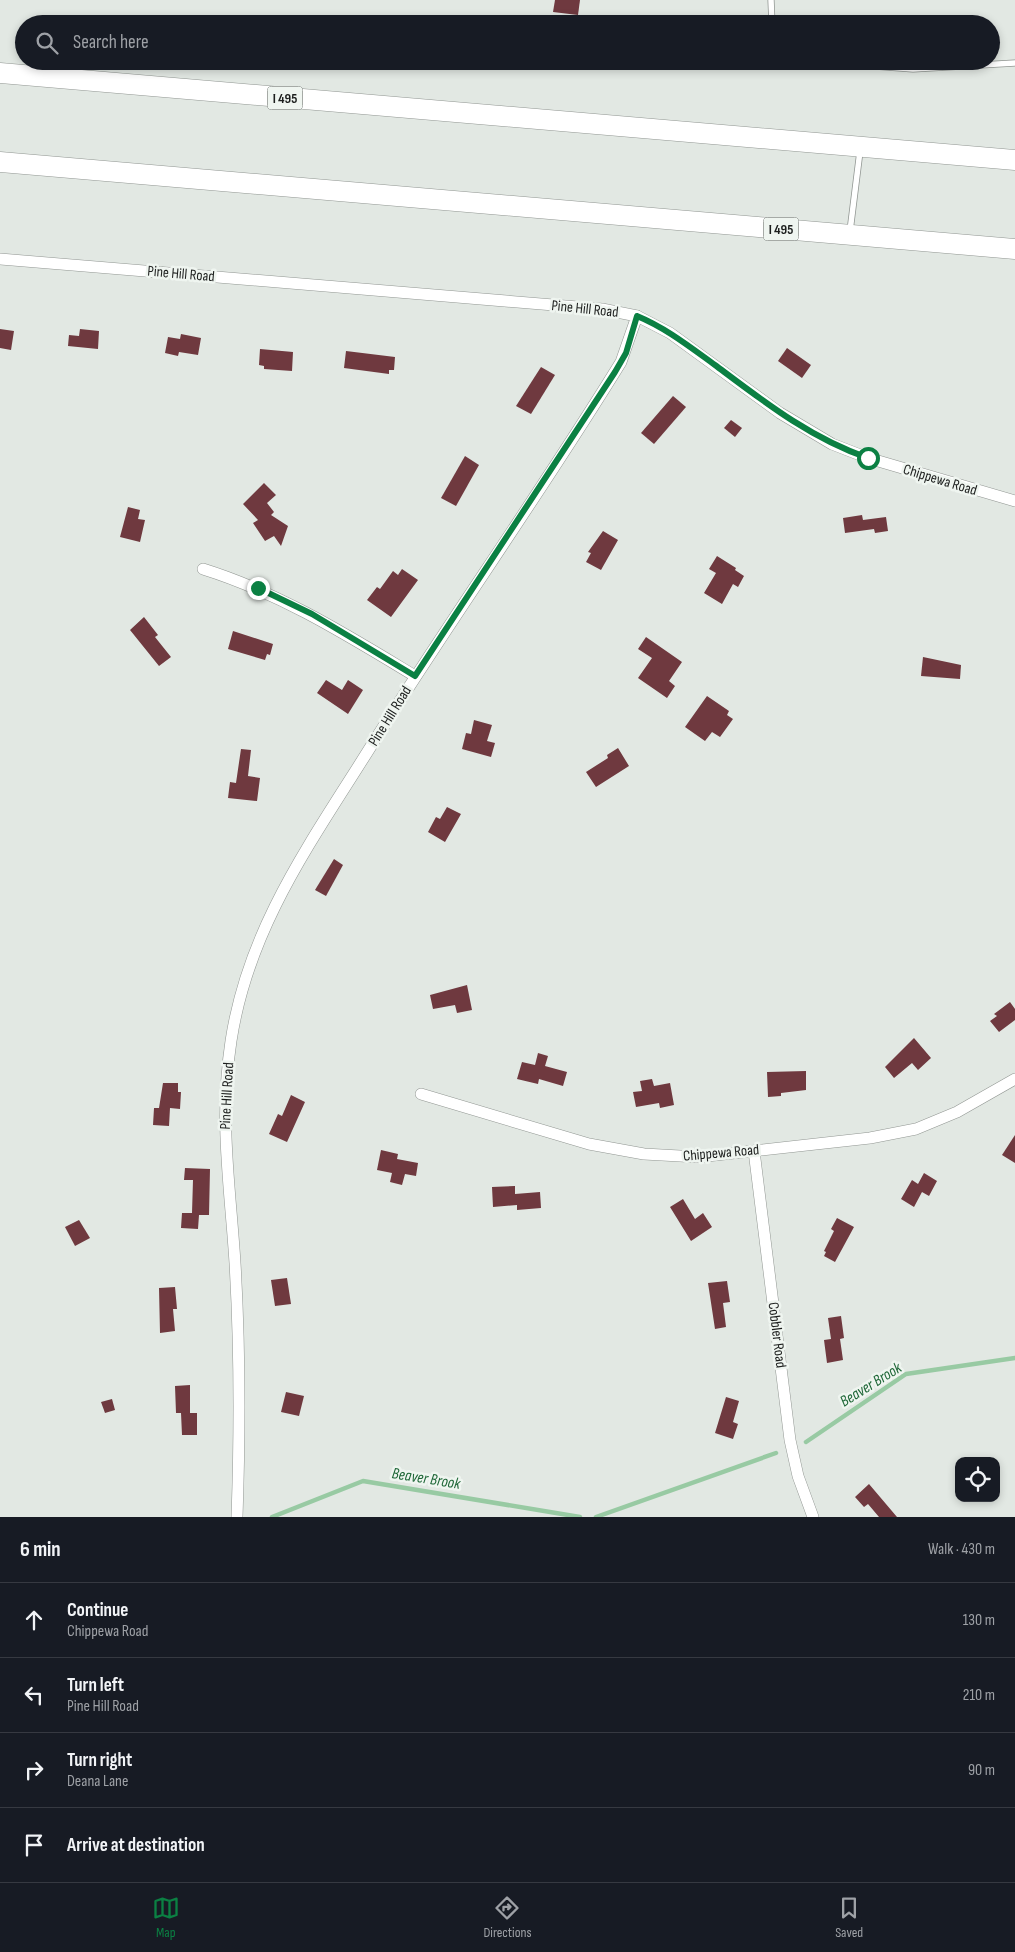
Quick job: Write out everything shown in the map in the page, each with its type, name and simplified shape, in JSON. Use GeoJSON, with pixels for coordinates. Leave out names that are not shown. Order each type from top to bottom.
{"type":"FeatureCollection","features":[{"type":"Feature","properties":{"kind":"highway","name":"I 495"},"geometry":{"type":"LineString","coordinates":[[0,73],[1015,160]]}},
{"type":"Feature","properties":{"kind":"highway","name":"I 495"},"geometry":{"type":"LineString","coordinates":[[0,162],[1015,249]]}},
{"type":"Feature","properties":{"kind":"street","name":"Pine Hill Road"},"geometry":{"type":"LineString","coordinates":[[0,258],[602,309],[637,316],[626,353],[615,372],[415,676],[276,900],[249,963],[236,1012],[228,1065],[224,1114],[234,1243],[239,1366],[237,1517]]}},
{"type":"Feature","properties":{"kind":"street","name":"Chippewa Road"},"geometry":{"type":"LineString","coordinates":[[637,316],[675,336],[780,413],[832,444],[868,458],[1015,501]]}},
{"type":"Feature","properties":{"kind":"street"},"geometry":{"type":"LineString","coordinates":[[203,570],[258,588],[298,608],[415,676]]}},
{"type":"Feature","properties":{"kind":"street","name":"Chippewa Road"},"geometry":{"type":"LineString","coordinates":[[421,1094],[589,1144],[644,1154],[698,1157],[870,1138],[916,1129],[958,1112],[1015,1079]]}},
{"type":"Feature","properties":{"kind":"street","name":"Cobbler Road"},"geometry":{"type":"LineString","coordinates":[[754,1150],[790,1440],[798,1476],[813,1517]]}},
{"type":"Feature","properties":{"kind":"lane"},"geometry":{"type":"LineString","coordinates":[[771,0],[772,15]]}},
{"type":"Feature","properties":{"kind":"lane"},"geometry":{"type":"LineString","coordinates":[[1000,64],[1015,63]]}},
{"type":"Feature","properties":{"kind":"lane"},"geometry":{"type":"LineString","coordinates":[[850,234],[861,146]]}},
{"type":"Feature","properties":{"kind":"building"},"geometry":{"type":"Polygon","coordinates":[[[555,0],[580,0],[578,15],[553,12],[555,0]]]}},
{"type":"Feature","properties":{"kind":"building"},"geometry":{"type":"Polygon","coordinates":[[[0,329],[14,331],[11,350],[0,348],[0,329]]]}},
{"type":"Feature","properties":{"kind":"building"},"geometry":{"type":"Polygon","coordinates":[[[80,329],[99,331],[98,349],[68,346],[69,335],[79,336],[80,329]]]}},
{"type":"Feature","properties":{"kind":"building"},"geometry":{"type":"Polygon","coordinates":[[[181,334],[201,338],[198,355],[179,352],[178,356],[165,353],[168,337],[180,339],[181,334]]]}},
{"type":"Feature","properties":{"kind":"building"},"geometry":{"type":"Polygon","coordinates":[[[787,348],[811,365],[802,378],[778,361],[787,348]]]}},
{"type":"Feature","properties":{"kind":"building"},"geometry":{"type":"Polygon","coordinates":[[[260,349],[293,352],[292,371],[264,369],[264,366],[259,365],[260,349]]]}},
{"type":"Feature","properties":{"kind":"building"},"geometry":{"type":"Polygon","coordinates":[[[346,351],[395,357],[394,370],[389,370],[389,374],[344,368],[346,351]]]}},
{"type":"Feature","properties":{"kind":"building"},"geometry":{"type":"Polygon","coordinates":[[[541,367],[555,375],[531,414],[516,406],[541,367]]]}},
{"type":"Feature","properties":{"kind":"building"},"geometry":{"type":"Polygon","coordinates":[[[673,396],[686,407],[654,444],[641,433],[673,396]]]}},
{"type":"Feature","properties":{"kind":"building"},"geometry":{"type":"Polygon","coordinates":[[[731,420],[742,428],[735,437],[724,428],[731,420]]]}},
{"type":"Feature","properties":{"kind":"building"},"geometry":{"type":"Polygon","coordinates":[[[465,456],[479,465],[456,506],[441,498],[465,456]]]}},
{"type":"Feature","properties":{"kind":"building"},"geometry":{"type":"Polygon","coordinates":[[[264,483],[276,495],[267,503],[274,512],[271,515],[288,526],[281,546],[274,536],[265,541],[253,523],[258,520],[243,504],[264,483]]]}},
{"type":"Feature","properties":{"kind":"building"},"geometry":{"type":"Polygon","coordinates":[[[128,507],[140,510],[138,519],[145,520],[140,542],[120,537],[128,507]]]}},
{"type":"Feature","properties":{"kind":"building"},"geometry":{"type":"Polygon","coordinates":[[[862,515],[863,520],[886,517],[888,531],[875,533],[874,529],[845,533],[843,518],[862,515]]]}},
{"type":"Feature","properties":{"kind":"building"},"geometry":{"type":"Polygon","coordinates":[[[603,531],[618,540],[601,570],[586,562],[591,553],[588,552],[603,531]]]}},
{"type":"Feature","properties":{"kind":"building"},"geometry":{"type":"Polygon","coordinates":[[[717,556],[736,568],[735,570],[744,576],[738,587],[733,584],[722,604],[704,593],[716,573],[709,569],[717,556]]]}},
{"type":"Feature","properties":{"kind":"building"},"geometry":{"type":"Polygon","coordinates":[[[402,569],[418,580],[391,617],[367,600],[377,587],[380,589],[393,571],[398,575],[402,569]]]}},
{"type":"Feature","properties":{"kind":"building"},"geometry":{"type":"Polygon","coordinates":[[[144,617],[158,635],[155,637],[171,657],[159,666],[130,630],[144,617]]]}},
{"type":"Feature","properties":{"kind":"building"},"geometry":{"type":"Polygon","coordinates":[[[233,631],[273,644],[270,655],[267,654],[265,660],[228,649],[233,631]]]}},
{"type":"Feature","properties":{"kind":"building"},"geometry":{"type":"Polygon","coordinates":[[[646,637],[682,662],[669,681],[675,686],[667,698],[638,678],[652,658],[638,649],[646,637]]]}},
{"type":"Feature","properties":{"kind":"building"},"geometry":{"type":"Polygon","coordinates":[[[923,657],[961,665],[960,679],[921,676],[923,657]]]}},
{"type":"Feature","properties":{"kind":"building"},"geometry":{"type":"Polygon","coordinates":[[[326,680],[342,690],[348,680],[363,690],[348,714],[317,693],[326,680]]]}},
{"type":"Feature","properties":{"kind":"building"},"geometry":{"type":"Polygon","coordinates":[[[707,696],[729,711],[727,715],[733,719],[720,737],[712,732],[705,741],[685,727],[707,696]]]}},
{"type":"Feature","properties":{"kind":"building"},"geometry":{"type":"Polygon","coordinates":[[[474,720],[492,725],[487,741],[495,743],[491,757],[462,749],[466,733],[471,734],[474,720]]]}},
{"type":"Feature","properties":{"kind":"building"},"geometry":{"type":"Polygon","coordinates":[[[618,748],[629,766],[596,787],[586,772],[608,758],[607,755],[618,748]]]}},
{"type":"Feature","properties":{"kind":"building"},"geometry":{"type":"Polygon","coordinates":[[[241,749],[251,750],[248,776],[260,778],[257,801],[228,798],[230,782],[236,783],[241,749]]]}},
{"type":"Feature","properties":{"kind":"building"},"geometry":{"type":"Polygon","coordinates":[[[447,807],[461,814],[445,842],[428,832],[436,817],[440,819],[447,807]]]}},
{"type":"Feature","properties":{"kind":"building"},"geometry":{"type":"Polygon","coordinates":[[[334,859],[343,865],[326,896],[315,890],[334,859]]]}},
{"type":"Feature","properties":{"kind":"building"},"geometry":{"type":"Polygon","coordinates":[[[467,985],[472,1010],[457,1013],[455,1005],[433,1009],[430,995],[467,985]]]}},
{"type":"Feature","properties":{"kind":"building"},"geometry":{"type":"Polygon","coordinates":[[[1010,1002],[1015,1009],[1015,1020],[999,1032],[990,1021],[997,1016],[994,1014],[1010,1002]]]}},
{"type":"Feature","properties":{"kind":"building"},"geometry":{"type":"Polygon","coordinates":[[[914,1038],[931,1058],[918,1070],[912,1063],[894,1078],[885,1067],[914,1038]]]}},
{"type":"Feature","properties":{"kind":"building"},"geometry":{"type":"Polygon","coordinates":[[[538,1053],[548,1056],[545,1066],[567,1072],[563,1086],[539,1079],[538,1084],[517,1079],[522,1062],[535,1065],[538,1053]]]}},
{"type":"Feature","properties":{"kind":"building"},"geometry":{"type":"Polygon","coordinates":[[[806,1071],[806,1090],[781,1093],[781,1096],[768,1097],[767,1072],[806,1071]]]}},
{"type":"Feature","properties":{"kind":"building"},"geometry":{"type":"Polygon","coordinates":[[[652,1079],[654,1086],[670,1083],[674,1105],[660,1108],[659,1103],[636,1107],[633,1092],[642,1091],[640,1081],[652,1079]]]}},
{"type":"Feature","properties":{"kind":"building"},"geometry":{"type":"Polygon","coordinates":[[[163,1083],[178,1083],[178,1092],[181,1092],[180,1109],[170,1108],[169,1126],[153,1125],[154,1108],[159,1108],[163,1083]]]}},
{"type":"Feature","properties":{"kind":"building"},"geometry":{"type":"Polygon","coordinates":[[[291,1095],[305,1102],[287,1142],[269,1134],[278,1114],[282,1116],[291,1095]]]}},
{"type":"Feature","properties":{"kind":"building"},"geometry":{"type":"Polygon","coordinates":[[[1015,1135],[1015,1163],[1002,1155],[1015,1135]]]}},
{"type":"Feature","properties":{"kind":"building"},"geometry":{"type":"Polygon","coordinates":[[[381,1150],[398,1154],[397,1159],[418,1163],[416,1176],[405,1174],[402,1185],[390,1182],[392,1173],[377,1170],[381,1150]]]}},
{"type":"Feature","properties":{"kind":"building"},"geometry":{"type":"Polygon","coordinates":[[[185,1168],[210,1169],[209,1215],[199,1215],[198,1229],[181,1228],[182,1213],[192,1213],[193,1180],[184,1180],[185,1168]]]}},
{"type":"Feature","properties":{"kind":"building"},"geometry":{"type":"Polygon","coordinates":[[[924,1173],[937,1181],[929,1196],[922,1192],[914,1207],[901,1199],[912,1180],[918,1184],[924,1173]]]}},
{"type":"Feature","properties":{"kind":"building"},"geometry":{"type":"Polygon","coordinates":[[[515,1186],[515,1194],[540,1192],[541,1208],[517,1210],[517,1205],[493,1207],[492,1187],[515,1186]]]}},
{"type":"Feature","properties":{"kind":"building"},"geometry":{"type":"Polygon","coordinates":[[[683,1199],[695,1219],[703,1213],[712,1227],[691,1241],[670,1207],[683,1199]]]}},
{"type":"Feature","properties":{"kind":"building"},"geometry":{"type":"Polygon","coordinates":[[[837,1218],[854,1227],[835,1262],[824,1256],[826,1252],[824,1251],[834,1231],[831,1229],[837,1218]]]}},
{"type":"Feature","properties":{"kind":"building"},"geometry":{"type":"Polygon","coordinates":[[[79,1220],[90,1238],[75,1246],[65,1227],[79,1220]]]}},
{"type":"Feature","properties":{"kind":"building"},"geometry":{"type":"Polygon","coordinates":[[[287,1278],[291,1304],[275,1306],[271,1280],[287,1278]]]}},
{"type":"Feature","properties":{"kind":"building"},"geometry":{"type":"Polygon","coordinates":[[[727,1281],[730,1302],[723,1303],[726,1327],[715,1329],[708,1283],[727,1281]]]}},
{"type":"Feature","properties":{"kind":"building"},"geometry":{"type":"Polygon","coordinates":[[[175,1287],[177,1309],[173,1309],[175,1331],[160,1333],[159,1288],[175,1287]]]}},
{"type":"Feature","properties":{"kind":"building"},"geometry":{"type":"Polygon","coordinates":[[[841,1316],[844,1338],[840,1339],[843,1360],[827,1363],[824,1340],[831,1339],[828,1318],[841,1316]]]}},
{"type":"Feature","properties":{"kind":"building"},"geometry":{"type":"Polygon","coordinates":[[[190,1385],[190,1413],[197,1413],[197,1435],[182,1435],[181,1413],[176,1413],[175,1386],[190,1385]]]}},
{"type":"Feature","properties":{"kind":"building"},"geometry":{"type":"Polygon","coordinates":[[[286,1392],[304,1396],[299,1416],[281,1412],[286,1392]]]}},
{"type":"Feature","properties":{"kind":"building"},"geometry":{"type":"Polygon","coordinates":[[[726,1397],[739,1401],[733,1422],[738,1424],[733,1439],[715,1433],[726,1397]]]}},
{"type":"Feature","properties":{"kind":"building"},"geometry":{"type":"Polygon","coordinates":[[[112,1399],[115,1410],[105,1413],[101,1402],[112,1399]]]}},
{"type":"Feature","properties":{"kind":"building"},"geometry":{"type":"Polygon","coordinates":[[[869,1484],[897,1517],[879,1517],[868,1504],[864,1507],[855,1497],[869,1484]]]}},
{"type":"Feature","properties":{"kind":"waterway","name":"Beaver Brook"},"geometry":{"type":"LineString","coordinates":[[806,1442],[906,1374],[1015,1358]]}},
{"type":"Feature","properties":{"kind":"waterway","name":"Beaver Brook"},"geometry":{"type":"LineString","coordinates":[[596,1517],[776,1453]]}},
{"type":"Feature","properties":{"kind":"waterway","name":"Beaver Brook"},"geometry":{"type":"LineString","coordinates":[[272,1517],[363,1481],[580,1517]]}},
{"type":"Feature","properties":{"kind":"route"},"geometry":{"type":"LineString","coordinates":[[258,588],[312,614],[415,676],[615,372],[626,353],[637,316],[658,326],[680,340],[797,425],[832,444],[868,458]]}}]}
